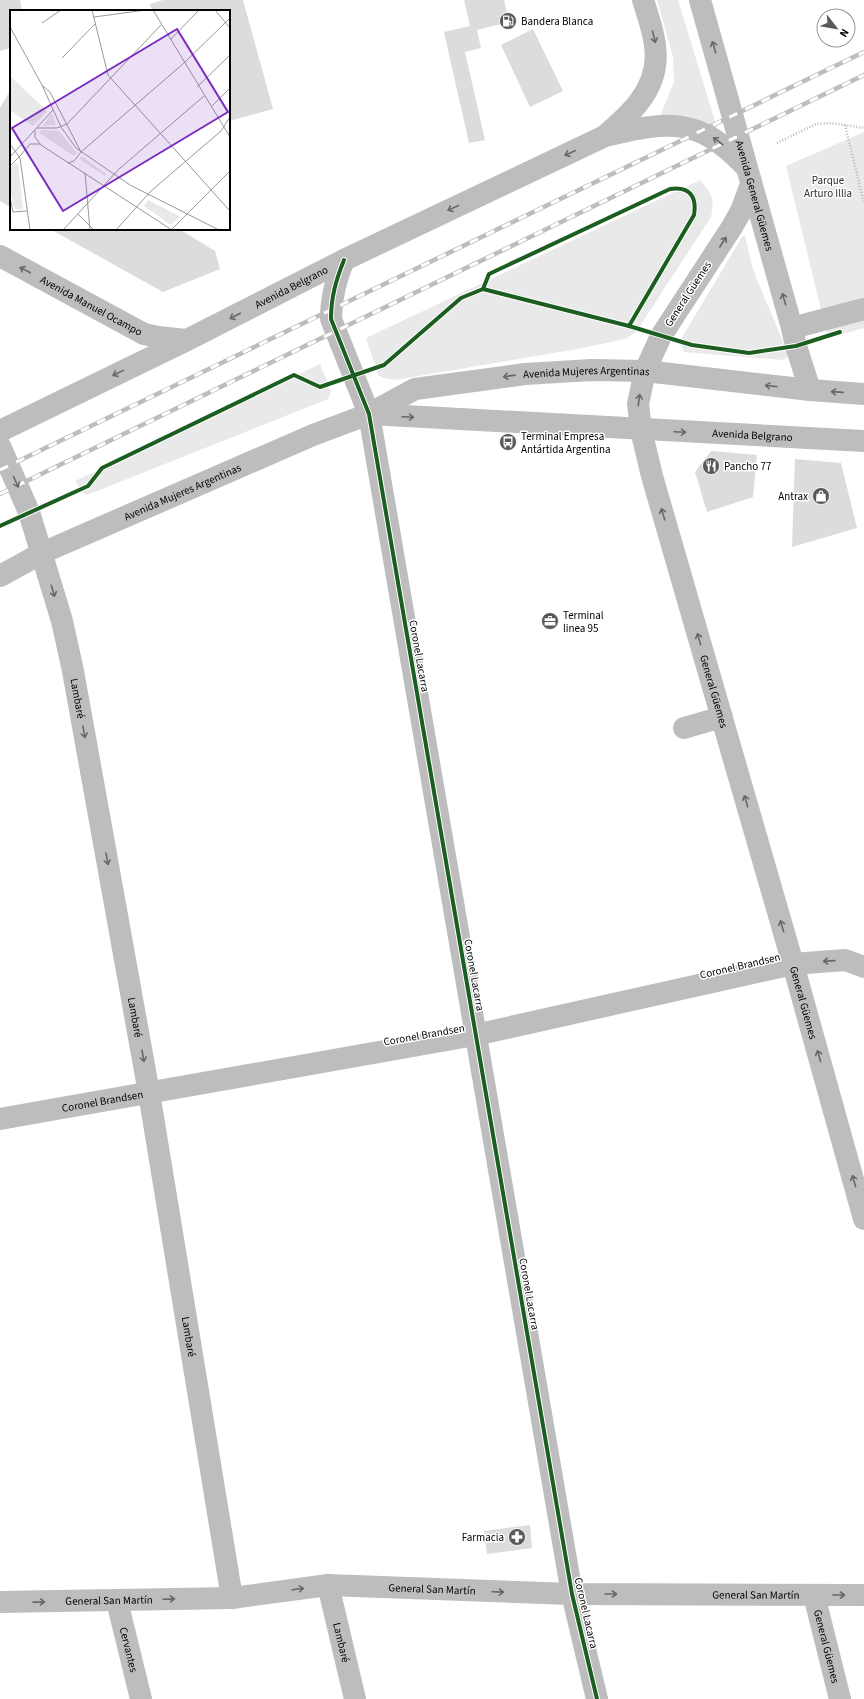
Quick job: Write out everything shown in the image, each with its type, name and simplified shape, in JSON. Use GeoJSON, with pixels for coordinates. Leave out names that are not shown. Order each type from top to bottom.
{"type":"FeatureCollection","features":[{"type":"Feature","properties":{"kind":"street"},"geometry":{"type":"LineString","coordinates":[[605,136],[638,104],[648,89],[654,75],[656,60],[655,42],[643,0]]}},
{"type":"Feature","properties":{"kind":"street","name":"Avenida General Güemes"},"geometry":{"type":"LineString","coordinates":[[700,0],[796,346],[810,390]]}},
{"type":"Feature","properties":{"kind":"street"},"geometry":{"type":"LineString","coordinates":[[605,136],[645,126],[661,125],[692,128],[712,136],[732,152],[749,175]]}},
{"type":"Feature","properties":{"kind":"street","name":"Avenida Belgrano"},"geometry":{"type":"LineString","coordinates":[[0,430],[187,340],[344,260],[605,136]]}},
{"type":"Feature","properties":{"kind":"street","name":"General Güemes"},"geometry":{"type":"LineString","coordinates":[[749,175],[741,211],[660,339],[645,371],[638,404],[641,430],[864,1219]]}},
{"type":"Feature","properties":{"kind":"street","name":"Avenida Manuel Ocampo"},"geometry":{"type":"LineString","coordinates":[[0,256],[144,334],[187,340]]}},
{"type":"Feature","properties":{"kind":"street","name":"Coronel Lacarra"},"geometry":{"type":"LineString","coordinates":[[344,260],[335,282],[331,302],[331,319],[369,414],[572,1594],[597,1699]]}},
{"type":"Feature","properties":{"kind":"street"},"geometry":{"type":"LineString","coordinates":[[792,328],[864,309]]}},
{"type":"Feature","properties":{"kind":"street","name":"Avenida Mujeres Argentinas"},"geometry":{"type":"LineString","coordinates":[[0,576],[42,553],[313,435],[369,414],[415,389],[532,373],[592,370],[645,371],[810,390]]}},
{"type":"Feature","properties":{"kind":"street"},"geometry":{"type":"LineString","coordinates":[[810,390],[864,394]]}},
{"type":"Feature","properties":{"kind":"street","name":"Avenida Mujeres Argentinas"},"geometry":{"type":"LineString","coordinates":[[369,414],[641,430]]}},
{"type":"Feature","properties":{"kind":"street","name":"Avenida Belgrano"},"geometry":{"type":"LineString","coordinates":[[641,430],[864,441]]}},
{"type":"Feature","properties":{"kind":"street","name":"Lambaré"},"geometry":{"type":"LineString","coordinates":[[0,446],[30,512],[62,621],[73,671],[149,1093],[232,1598]]}},
{"type":"Feature","properties":{"kind":"street"},"geometry":{"type":"LineString","coordinates":[[684,728],[722,717]]}},
{"type":"Feature","properties":{"kind":"street","name":"Coronel Brandsen"},"geometry":{"type":"LineString","coordinates":[[0,1119],[475,1035],[793,964],[845,960],[864,967]]}},
{"type":"Feature","properties":{"kind":"street","name":"Lambaré"},"geometry":{"type":"LineString","coordinates":[[328,1585],[355,1699]]}},
{"type":"Feature","properties":{"kind":"street","name":"General San Martín"},"geometry":{"type":"LineString","coordinates":[[0,1602],[232,1598],[328,1585],[572,1594],[864,1595]]}},
{"type":"Feature","properties":{"kind":"street","name":"General Güemes"},"geometry":{"type":"LineString","coordinates":[[814,1595],[840,1699]]}},
{"type":"Feature","properties":{"kind":"street","name":"Cervantes"},"geometry":{"type":"LineString","coordinates":[[117,1601],[141,1699]]}},
{"type":"Feature","properties":{"kind":"path"},"geometry":{"type":"LineString","coordinates":[[777,144],[816,124],[831,123],[864,128]]}},
{"type":"Feature","properties":{"kind":"path"},"geometry":{"type":"LineString","coordinates":[[845,125],[864,203]]}},
{"type":"Feature","properties":{"kind":"green space"},"geometry":{"type":"Polygon","coordinates":[[[657,0],[678,0],[718,131],[660,116],[674,82],[673,57],[657,0]]]}},
{"type":"Feature","properties":{"kind":"green space","name":"Parque Arturo Illia"},"geometry":{"type":"Polygon","coordinates":[[[864,132],[864,328],[828,338],[786,166],[864,132]]]}},
{"type":"Feature","properties":{"kind":"green space"},"geometry":{"type":"Polygon","coordinates":[[[700,180],[712,197],[713,205],[711,217],[636,332],[625,339],[577,349],[395,380],[383,378],[378,375],[366,338],[700,180]]]}},
{"type":"Feature","properties":{"kind":"green space"},"geometry":{"type":"Polygon","coordinates":[[[745,235],[752,266],[788,353],[787,358],[783,360],[684,352],[680,343],[681,339],[742,237],[745,235]]]}},
{"type":"Feature","properties":{"kind":"green space"},"geometry":{"type":"Polygon","coordinates":[[[320,364],[331,391],[328,399],[87,495],[83,493],[75,481],[320,364]]]}},
{"type":"Feature","properties":{"kind":"building"},"geometry":{"type":"Polygon","coordinates":[[[0,0],[20,0],[22,10],[10,10],[10,48],[0,51],[0,0]]]}},
{"type":"Feature","properties":{"kind":"building"},"geometry":{"type":"Polygon","coordinates":[[[163,0],[243,0],[273,109],[230,121],[230,10],[152,10],[150,4],[163,0]]]}},
{"type":"Feature","properties":{"kind":"building"},"geometry":{"type":"Polygon","coordinates":[[[464,0],[504,0],[509,22],[477,30],[481,48],[465,52],[485,140],[469,143],[444,32],[470,26],[464,0]]]}},
{"type":"Feature","properties":{"kind":"building"},"geometry":{"type":"Polygon","coordinates":[[[533,29],[563,91],[530,107],[501,45],[533,29]]]}},
{"type":"Feature","properties":{"kind":"building"},"geometry":{"type":"Polygon","coordinates":[[[10,91],[10,206],[0,201],[0,108],[10,91]]]}},
{"type":"Feature","properties":{"kind":"building"},"geometry":{"type":"Polygon","coordinates":[[[52,230],[181,230],[215,251],[220,269],[163,292],[52,230]]]}},
{"type":"Feature","properties":{"kind":"building"},"geometry":{"type":"Polygon","coordinates":[[[711,451],[757,455],[753,497],[707,512],[695,472],[711,451]]]}},
{"type":"Feature","properties":{"kind":"building","name":"Antrax"},"geometry":{"type":"Polygon","coordinates":[[[795,459],[841,463],[857,528],[792,547],[795,459]]]}},
{"type":"Feature","properties":{"kind":"building"},"geometry":{"type":"Polygon","coordinates":[[[530,1525],[532,1548],[487,1554],[484,1531],[530,1525]]]}},
{"type":"Feature","properties":{"kind":"railway"},"geometry":{"type":"LineString","coordinates":[[0,470],[864,52]]}},
{"type":"Feature","properties":{"kind":"railway"},"geometry":{"type":"LineString","coordinates":[[0,494],[864,75]]}},
{"type":"Feature","properties":{"kind":"cycle path"},"geometry":{"type":"LineString","coordinates":[[483,289],[489,274],[670,189],[683,189],[691,194],[693,198],[695,209],[694,215],[629,326]]}},
{"type":"Feature","properties":{"kind":"cycle path"},"geometry":{"type":"LineString","coordinates":[[344,260],[334,289],[331,319],[369,414],[572,1594],[597,1699]]}},
{"type":"Feature","properties":{"kind":"cycle path"},"geometry":{"type":"LineString","coordinates":[[0,526],[88,486],[102,468],[294,375],[320,387],[384,365],[461,298],[483,289],[629,326],[692,345],[749,353],[796,346],[840,332]]}},
{"type":"Feature","properties":{"kind":"place","name":"Bandera Blanca"},"geometry":{"type":"Point","coordinates":[508,21]}},
{"type":"Feature","properties":{"kind":"place","name":"Terminal Empresa Antártida Argentina"},"geometry":{"type":"Point","coordinates":[508,442]}},
{"type":"Feature","properties":{"kind":"place","name":"Pancho 77"},"geometry":{"type":"Point","coordinates":[711,466]}},
{"type":"Feature","properties":{"kind":"place","name":"Antrax"},"geometry":{"type":"Point","coordinates":[821,496]}},
{"type":"Feature","properties":{"kind":"place","name":"Terminal linea 95"},"geometry":{"type":"Point","coordinates":[550,621]}},
{"type":"Feature","properties":{"kind":"place","name":"Farmacia"},"geometry":{"type":"Point","coordinates":[517,1537]}}]}
